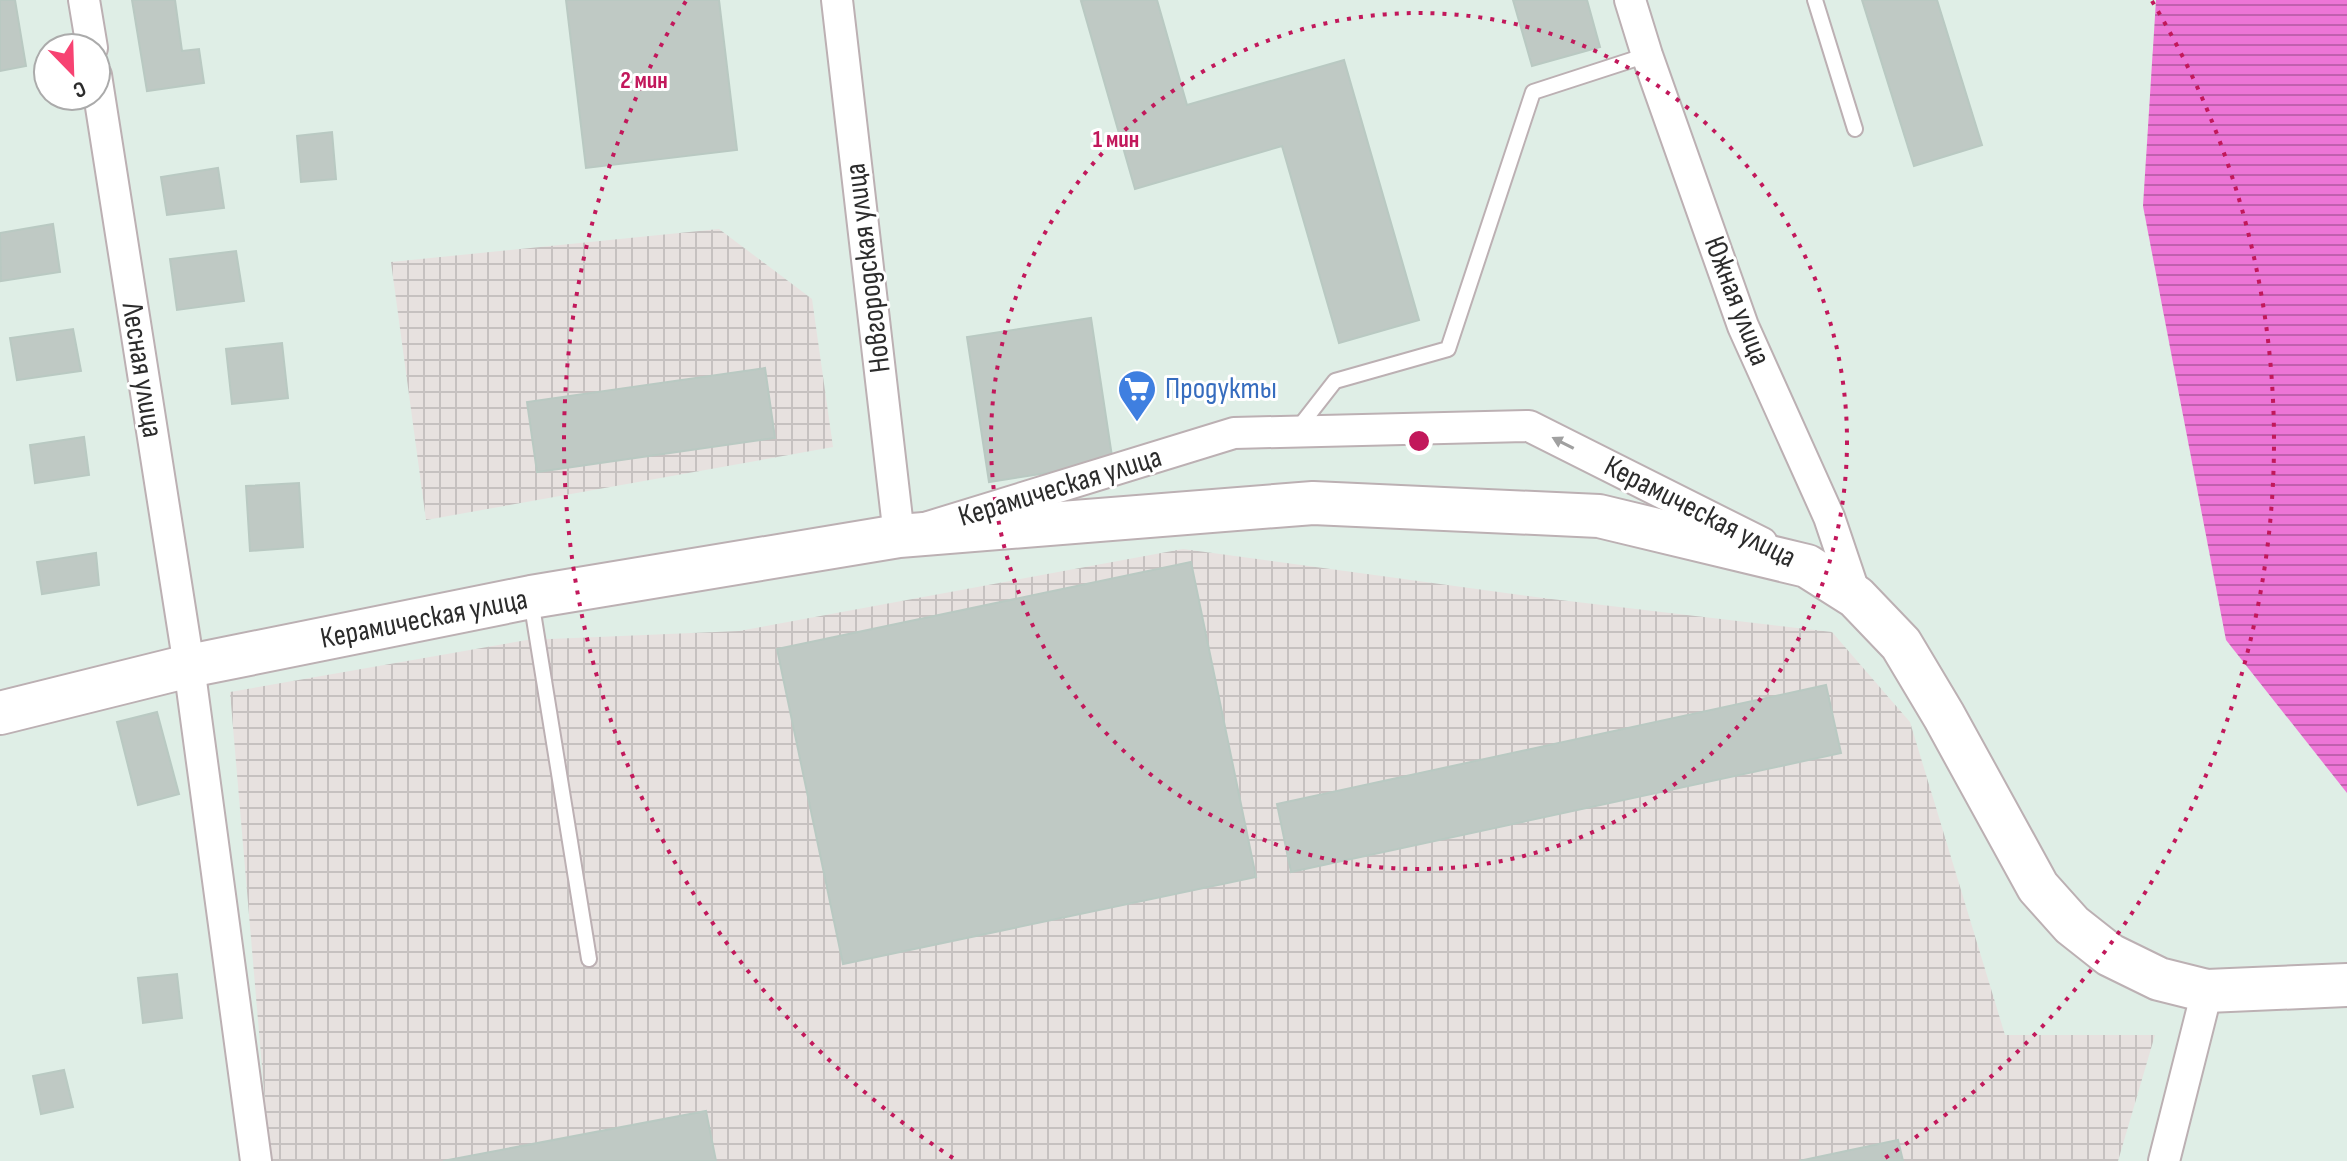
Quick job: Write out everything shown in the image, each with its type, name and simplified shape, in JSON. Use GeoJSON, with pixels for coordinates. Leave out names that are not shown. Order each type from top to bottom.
{"type":"FeatureCollection","features":[{"type":"Feature","properties":{"kind":"street"},"geometry":{"type":"LineString","coordinates":[[84,0],[89,32]]}},
{"type":"Feature","properties":{"kind":"street","name":"Новгородская улица"},"geometry":{"type":"LineString","coordinates":[[837,0],[899,536]]}},
{"type":"Feature","properties":{"kind":"street","name":"Южная улица"},"geometry":{"type":"LineString","coordinates":[[1630,0],[1743,326],[1829,517],[1856,597]]}},
{"type":"Feature","properties":{"kind":"street","name":"Лесная улица"},"geometry":{"type":"LineString","coordinates":[[102,112],[189,666],[256,1161]]}},
{"type":"Feature","properties":{"kind":"street","name":"Керамическая улица"},"geometry":{"type":"LineString","coordinates":[[899,536],[1234,433],[1529,426],[1807,566]]}},
{"type":"Feature","properties":{"kind":"street","name":"Керамическая улица"},"geometry":{"type":"LineString","coordinates":[[0,713],[189,666],[531,597],[899,536],[1313,503],[1599,516],[1807,566]]}},
{"type":"Feature","properties":{"kind":"street"},"geometry":{"type":"LineString","coordinates":[[1807,566],[1856,597],[1901,644],[2038,887],[2072,925],[2110,955],[2159,979],[2207,991],[2347,985]]}},
{"type":"Feature","properties":{"kind":"street"},"geometry":{"type":"LineString","coordinates":[[2164,1161],[2207,991]]}},
{"type":"Feature","properties":{"kind":"lane"},"geometry":{"type":"LineString","coordinates":[[1815,0],[1855,129]]}},
{"type":"Feature","properties":{"kind":"lane"},"geometry":{"type":"LineString","coordinates":[[1295,432],[1335,381],[1448,349],[1533,92],[1647,55]]}},
{"type":"Feature","properties":{"kind":"lane"},"geometry":{"type":"LineString","coordinates":[[531,597],[589,959]]}},
{"type":"Feature","properties":{"kind":"shaded area"},"geometry":{"type":"Polygon","coordinates":[[[2156,0],[2347,0],[2347,793],[2226,640],[2143,206],[2156,0]]]}},
{"type":"Feature","properties":{"kind":"shaded area"},"geometry":{"type":"Polygon","coordinates":[[[719,229],[812,299],[833,447],[426,520],[391,262],[719,229]]]}},
{"type":"Feature","properties":{"kind":"shaded area"},"geometry":{"type":"Polygon","coordinates":[[[1183,549],[1543,598],[1832,632],[1910,722],[2005,1035],[2155,1035],[2118,1161],[270,1161],[230,692],[527,640],[739,631],[1183,549]]]}},
{"type":"Feature","properties":{"kind":"building"},"geometry":{"type":"Polygon","coordinates":[[[0,0],[15,0],[26,66],[0,71],[0,0]]]}},
{"type":"Feature","properties":{"kind":"building"},"geometry":{"type":"Polygon","coordinates":[[[132,0],[175,0],[182,51],[199,49],[204,83],[147,91],[132,0]]]}},
{"type":"Feature","properties":{"kind":"building"},"geometry":{"type":"Polygon","coordinates":[[[566,0],[719,0],[737,150],[586,168],[566,0]]]}},
{"type":"Feature","properties":{"kind":"building"},"geometry":{"type":"Polygon","coordinates":[[[1157,0],[1187,105],[1344,60],[1419,320],[1339,343],[1282,146],[1135,189],[1081,1],[1157,0]]]}},
{"type":"Feature","properties":{"kind":"building"},"geometry":{"type":"Polygon","coordinates":[[[1513,0],[1587,0],[1600,47],[1532,66],[1513,0]]]}},
{"type":"Feature","properties":{"kind":"building"},"geometry":{"type":"Polygon","coordinates":[[[1862,0],[1937,0],[1982,145],[1914,166],[1862,0]]]}},
{"type":"Feature","properties":{"kind":"building"},"geometry":{"type":"Polygon","coordinates":[[[332,132],[336,179],[301,182],[297,136],[332,132]]]}},
{"type":"Feature","properties":{"kind":"building"},"geometry":{"type":"Polygon","coordinates":[[[218,168],[224,208],[167,215],[161,177],[218,168]]]}},
{"type":"Feature","properties":{"kind":"building"},"geometry":{"type":"Polygon","coordinates":[[[53,224],[60,272],[1,281],[0,233],[53,224]]]}},
{"type":"Feature","properties":{"kind":"building"},"geometry":{"type":"Polygon","coordinates":[[[236,251],[244,301],[177,310],[170,259],[236,251]]]}},
{"type":"Feature","properties":{"kind":"building"},"geometry":{"type":"Polygon","coordinates":[[[1091,318],[1113,463],[989,482],[967,337],[1091,318]]]}},
{"type":"Feature","properties":{"kind":"building"},"geometry":{"type":"Polygon","coordinates":[[[73,329],[81,371],[17,380],[10,338],[73,329]]]}},
{"type":"Feature","properties":{"kind":"building"},"geometry":{"type":"Polygon","coordinates":[[[282,343],[288,398],[232,404],[226,349],[282,343]]]}},
{"type":"Feature","properties":{"kind":"building"},"geometry":{"type":"Polygon","coordinates":[[[765,368],[775,438],[537,472],[527,402],[765,368]]]}},
{"type":"Feature","properties":{"kind":"building"},"geometry":{"type":"Polygon","coordinates":[[[84,437],[89,475],[35,483],[30,445],[84,437]]]}},
{"type":"Feature","properties":{"kind":"building"},"geometry":{"type":"Polygon","coordinates":[[[299,483],[303,547],[250,551],[246,486],[299,483]]]}},
{"type":"Feature","properties":{"kind":"building"},"geometry":{"type":"Polygon","coordinates":[[[96,553],[99,585],[42,594],[37,562],[96,553]]]}},
{"type":"Feature","properties":{"kind":"building"},"geometry":{"type":"Polygon","coordinates":[[[1191,562],[1256,877],[843,964],[777,649],[1191,562]]]}},
{"type":"Feature","properties":{"kind":"building"},"geometry":{"type":"Polygon","coordinates":[[[1826,685],[1841,753],[1291,872],[1277,804],[1826,685]]]}},
{"type":"Feature","properties":{"kind":"building"},"geometry":{"type":"Polygon","coordinates":[[[157,712],[179,794],[138,805],[117,722],[157,712]]]}},
{"type":"Feature","properties":{"kind":"building"},"geometry":{"type":"Polygon","coordinates":[[[177,974],[182,1018],[143,1023],[138,978],[177,974]]]}},
{"type":"Feature","properties":{"kind":"building"},"geometry":{"type":"Polygon","coordinates":[[[64,1070],[73,1107],[41,1114],[33,1076],[64,1070]]]}},
{"type":"Feature","properties":{"kind":"building"},"geometry":{"type":"Polygon","coordinates":[[[706,1111],[716,1161],[443,1161],[706,1111]]]}},
{"type":"Feature","properties":{"kind":"building"},"geometry":{"type":"Polygon","coordinates":[[[1898,1140],[1903,1161],[1799,1161],[1898,1140]]]}},
{"type":"Feature","properties":{"kind":"place","name":"Продукты"},"geometry":{"type":"Point","coordinates":[1137,423]}}]}
